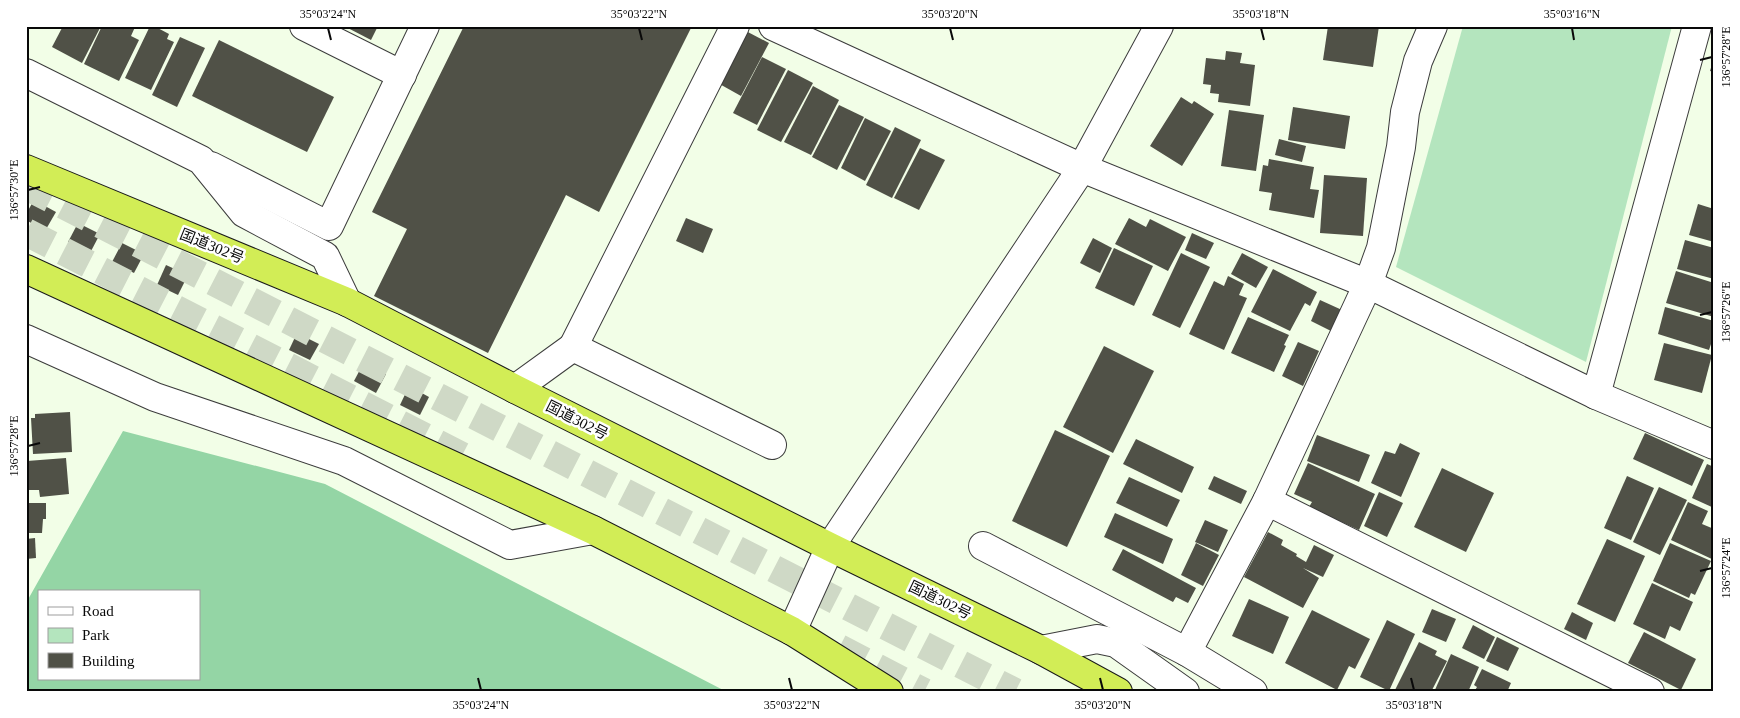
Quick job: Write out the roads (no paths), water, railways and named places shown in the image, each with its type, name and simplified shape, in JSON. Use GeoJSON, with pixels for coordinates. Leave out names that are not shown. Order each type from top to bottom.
{"type":"FeatureCollection","features":[{"type":"Feature","properties":{"kind":"highway","name":"国道302号"},"geometry":{"type":"LineString","coordinates":[[26,169],[347,302],[830,547],[1041,650],[1118,692]]}},
{"type":"Feature","properties":{"kind":"highway"},"geometry":{"type":"LineString","coordinates":[[26,269],[594,530],[792,631],[889,692]]}},
{"type":"Feature","properties":{"kind":"street"},"geometry":{"type":"LineString","coordinates":[[304,26],[402,74]]}},
{"type":"Feature","properties":{"kind":"street"},"geometry":{"type":"LineString","coordinates":[[26,73],[328,226],[425,26]]}},
{"type":"Feature","properties":{"kind":"street"},"geometry":{"type":"LineString","coordinates":[[516,389],[574,347],[736,26]]}},
{"type":"Feature","properties":{"kind":"street"},"geometry":{"type":"LineString","coordinates":[[773,26],[1082,168],[1368,284],[1596,395],[1714,445]]}},
{"type":"Feature","properties":{"kind":"street"},"geometry":{"type":"LineString","coordinates":[[792,631],[830,547],[1082,168],[1159,26]]}},
{"type":"Feature","properties":{"kind":"street"},"geometry":{"type":"LineString","coordinates":[[1187,652],[1267,502],[1368,284],[1381,248],[1401,147],[1404,112],[1418,61],[1433,26]]}},
{"type":"Feature","properties":{"kind":"street"},"geometry":{"type":"LineString","coordinates":[[1596,395],[1697,26]]}},
{"type":"Feature","properties":{"kind":"street"},"geometry":{"type":"LineString","coordinates":[[201,160],[244,212],[325,256],[347,302]]}},
{"type":"Feature","properties":{"kind":"street"},"geometry":{"type":"LineString","coordinates":[[26,339],[155,397],[344,461],[510,545],[594,530]]}},
{"type":"Feature","properties":{"kind":"street"},"geometry":{"type":"LineString","coordinates":[[574,347],[772,446]]}},
{"type":"Feature","properties":{"kind":"street"},"geometry":{"type":"LineString","coordinates":[[1267,502],[1650,692]]}},
{"type":"Feature","properties":{"kind":"street"},"geometry":{"type":"LineString","coordinates":[[983,546],[1187,652],[1253,692]]}},
{"type":"Feature","properties":{"kind":"street"},"geometry":{"type":"LineString","coordinates":[[1041,650],[1097,639],[1116,643],[1185,692]]}},
{"type":"Feature","properties":{"kind":"tunnel"},"geometry":{"type":"LineString","coordinates":[[26,186],[1015,692]]}},
{"type":"Feature","properties":{"kind":"tunnel"},"geometry":{"type":"LineString","coordinates":[[26,232],[466,458]]}},
{"type":"Feature","properties":{"kind":"tunnel"},"geometry":{"type":"LineString","coordinates":[[839,648],[924,692]]}}]}
